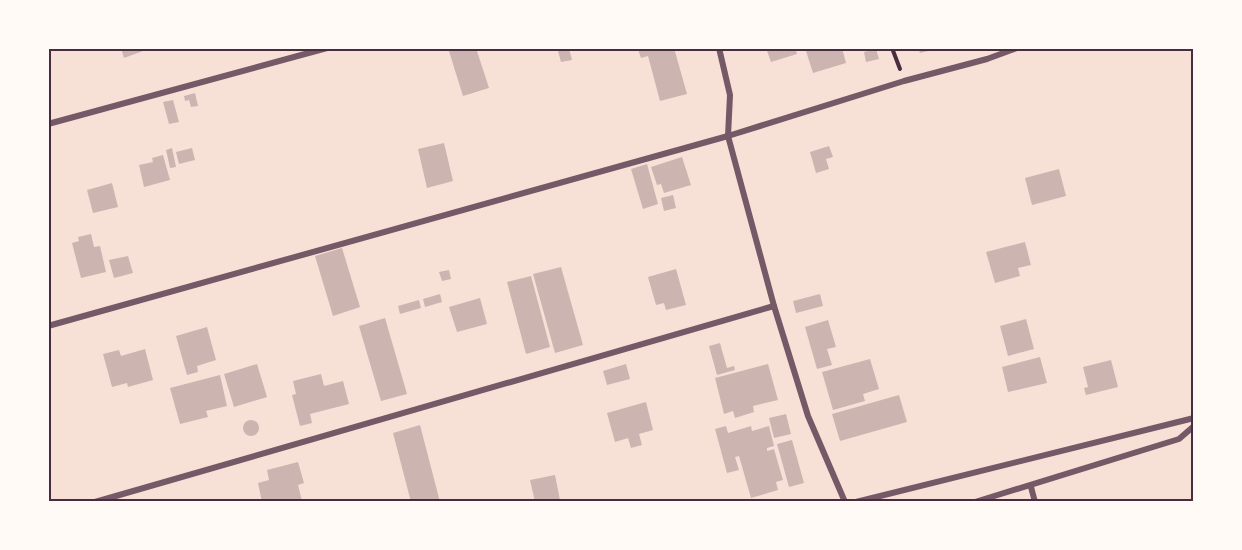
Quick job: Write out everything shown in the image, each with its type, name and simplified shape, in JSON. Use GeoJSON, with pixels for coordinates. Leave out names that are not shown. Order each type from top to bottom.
{"type":"FeatureCollection","features":[{"type":"Feature","properties":{"kind":"street"},"geometry":{"type":"LineString","coordinates":[[48,124],[327,48]]}},
{"type":"Feature","properties":{"kind":"street"},"geometry":{"type":"LineString","coordinates":[[719,48],[730,94],[728,136],[774,306],[808,416],[845,502]]}},
{"type":"Feature","properties":{"kind":"street"},"geometry":{"type":"LineString","coordinates":[[48,326],[728,136],[1017,48]]}},
{"type":"Feature","properties":{"kind":"street"},"geometry":{"type":"LineString","coordinates":[[95,502],[774,306]]}},
{"type":"Feature","properties":{"kind":"street"},"geometry":{"type":"LineString","coordinates":[[856,502],[1194,418]]}},
{"type":"Feature","properties":{"kind":"street"},"geometry":{"type":"LineString","coordinates":[[975,502],[1031,487],[1179,439],[1194,426]]}},
{"type":"Feature","properties":{"kind":"street"},"geometry":{"type":"LineString","coordinates":[[1031,487],[1035,502]]}},
{"type":"Feature","properties":{"kind":"path"},"geometry":{"type":"LineString","coordinates":[[892,48],[904,81]]}},
{"type":"Feature","properties":{"kind":"building"},"geometry":{"type":"Polygon","coordinates":[[[121,48],[151,48],[124,58],[121,48]]]}},
{"type":"Feature","properties":{"kind":"building"},"geometry":{"type":"Polygon","coordinates":[[[448,48],[476,48],[489,88],[463,96],[448,48]]]}},
{"type":"Feature","properties":{"kind":"building"},"geometry":{"type":"Polygon","coordinates":[[[569,48],[572,60],[561,62],[558,51],[569,48]]]}},
{"type":"Feature","properties":{"kind":"building"},"geometry":{"type":"Polygon","coordinates":[[[674,48],[687,94],[660,101],[648,56],[641,58],[638,49],[674,48]]]}},
{"type":"Feature","properties":{"kind":"building"},"geometry":{"type":"Polygon","coordinates":[[[766,48],[795,48],[797,54],[771,62],[766,48]]]}},
{"type":"Feature","properties":{"kind":"building"},"geometry":{"type":"Polygon","coordinates":[[[805,48],[842,48],[846,63],[813,73],[805,48]]]}},
{"type":"Feature","properties":{"kind":"building"},"geometry":{"type":"Polygon","coordinates":[[[918,48],[937,48],[937,49],[920,53],[918,48]]]}},
{"type":"Feature","properties":{"kind":"building"},"geometry":{"type":"Polygon","coordinates":[[[876,49],[879,59],[866,62],[864,52],[876,49]]]}},
{"type":"Feature","properties":{"kind":"building"},"geometry":{"type":"Polygon","coordinates":[[[195,93],[198,106],[191,107],[189,100],[185,101],[184,96],[195,93]]]}},
{"type":"Feature","properties":{"kind":"building"},"geometry":{"type":"Polygon","coordinates":[[[173,100],[179,122],[169,124],[163,102],[173,100]]]}},
{"type":"Feature","properties":{"kind":"building"},"geometry":{"type":"Polygon","coordinates":[[[444,143],[453,181],[427,188],[418,149],[444,143]]]}},
{"type":"Feature","properties":{"kind":"building"},"geometry":{"type":"Polygon","coordinates":[[[829,146],[833,157],[826,159],[829,169],[816,173],[810,152],[829,146]]]}},
{"type":"Feature","properties":{"kind":"building"},"geometry":{"type":"Polygon","coordinates":[[[172,148],[176,167],[170,168],[166,150],[172,148]]]}},
{"type":"Feature","properties":{"kind":"building"},"geometry":{"type":"Polygon","coordinates":[[[192,148],[195,160],[179,164],[176,152],[192,148]]]}},
{"type":"Feature","properties":{"kind":"building"},"geometry":{"type":"Polygon","coordinates":[[[163,155],[170,180],[144,187],[139,165],[153,162],[152,158],[163,155]]]}},
{"type":"Feature","properties":{"kind":"building"},"geometry":{"type":"Polygon","coordinates":[[[682,157],[691,185],[664,193],[661,184],[657,185],[651,167],[682,157]]]}},
{"type":"Feature","properties":{"kind":"building"},"geometry":{"type":"Polygon","coordinates":[[[647,164],[658,204],[643,209],[631,169],[647,164]]]}},
{"type":"Feature","properties":{"kind":"building"},"geometry":{"type":"Polygon","coordinates":[[[1059,169],[1066,196],[1032,205],[1025,178],[1059,169]]]}},
{"type":"Feature","properties":{"kind":"building"},"geometry":{"type":"Polygon","coordinates":[[[112,183],[118,207],[93,213],[87,190],[112,183]]]}},
{"type":"Feature","properties":{"kind":"building"},"geometry":{"type":"Polygon","coordinates":[[[673,195],[676,208],[664,211],[661,198],[673,195]]]}},
{"type":"Feature","properties":{"kind":"building"},"geometry":{"type":"Polygon","coordinates":[[[91,234],[94,247],[100,246],[106,272],[81,278],[72,243],[79,241],[78,237],[91,234]]]}},
{"type":"Feature","properties":{"kind":"building"},"geometry":{"type":"Polygon","coordinates":[[[1025,242],[1031,265],[1018,268],[1020,276],[995,283],[986,252],[1025,242]]]}},
{"type":"Feature","properties":{"kind":"building"},"geometry":{"type":"Polygon","coordinates":[[[342,248],[360,307],[333,316],[315,256],[342,248]]]}},
{"type":"Feature","properties":{"kind":"building"},"geometry":{"type":"Polygon","coordinates":[[[128,256],[133,273],[114,278],[109,260],[128,256]]]}},
{"type":"Feature","properties":{"kind":"building"},"geometry":{"type":"Polygon","coordinates":[[[561,267],[583,345],[555,353],[533,274],[561,267]]]}},
{"type":"Feature","properties":{"kind":"building"},"geometry":{"type":"Polygon","coordinates":[[[676,269],[686,305],[666,310],[664,303],[656,305],[648,277],[676,269]]]}},
{"type":"Feature","properties":{"kind":"building"},"geometry":{"type":"Polygon","coordinates":[[[449,270],[451,279],[442,281],[439,272],[449,270]]]}},
{"type":"Feature","properties":{"kind":"building"},"geometry":{"type":"Polygon","coordinates":[[[531,276],[550,347],[526,354],[507,282],[531,276]]]}},
{"type":"Feature","properties":{"kind":"building"},"geometry":{"type":"Polygon","coordinates":[[[440,294],[442,302],[425,307],[423,299],[440,294]]]}},
{"type":"Feature","properties":{"kind":"building"},"geometry":{"type":"Polygon","coordinates":[[[820,294],[823,306],[796,313],[793,301],[820,294]]]}},
{"type":"Feature","properties":{"kind":"building"},"geometry":{"type":"Polygon","coordinates":[[[480,298],[487,324],[457,332],[449,307],[480,298]]]}},
{"type":"Feature","properties":{"kind":"building"},"geometry":{"type":"Polygon","coordinates":[[[419,300],[421,308],[400,314],[398,306],[419,300]]]}},
{"type":"Feature","properties":{"kind":"building"},"geometry":{"type":"Polygon","coordinates":[[[385,318],[407,394],[381,401],[359,326],[385,318]]]}},
{"type":"Feature","properties":{"kind":"building"},"geometry":{"type":"Polygon","coordinates":[[[1026,319],[1034,349],[1008,356],[1000,326],[1026,319]]]}},
{"type":"Feature","properties":{"kind":"building"},"geometry":{"type":"Polygon","coordinates":[[[828,320],[836,347],[827,349],[832,365],[817,369],[805,327],[828,320]]]}},
{"type":"Feature","properties":{"kind":"building"},"geometry":{"type":"Polygon","coordinates":[[[207,327],[216,360],[197,366],[198,372],[187,375],[176,336],[207,327]]]}},
{"type":"Feature","properties":{"kind":"building"},"geometry":{"type":"Polygon","coordinates":[[[720,343],[727,368],[734,366],[735,370],[717,375],[709,346],[720,343]]]}},
{"type":"Feature","properties":{"kind":"building"},"geometry":{"type":"Polygon","coordinates":[[[145,349],[153,380],[128,387],[127,383],[112,387],[103,354],[119,350],[121,356],[145,349]]]}},
{"type":"Feature","properties":{"kind":"building"},"geometry":{"type":"Polygon","coordinates":[[[1040,357],[1047,383],[1008,392],[1002,367],[1040,357]]]}},
{"type":"Feature","properties":{"kind":"building"},"geometry":{"type":"Polygon","coordinates":[[[870,359],[879,389],[863,394],[865,401],[833,410],[822,372],[870,359]]]}},
{"type":"Feature","properties":{"kind":"building"},"geometry":{"type":"Polygon","coordinates":[[[1111,360],[1118,387],[1086,395],[1084,388],[1088,387],[1083,367],[1111,360]]]}},
{"type":"Feature","properties":{"kind":"building"},"geometry":{"type":"Polygon","coordinates":[[[257,364],[267,397],[234,407],[224,374],[257,364]]]}},
{"type":"Feature","properties":{"kind":"building"},"geometry":{"type":"Polygon","coordinates":[[[626,364],[630,379],[607,385],[603,371],[626,364]]]}},
{"type":"Feature","properties":{"kind":"building"},"geometry":{"type":"Polygon","coordinates":[[[768,364],[778,400],[753,406],[754,412],[735,418],[733,411],[724,414],[715,378],[768,364]]]}},
{"type":"Feature","properties":{"kind":"building"},"geometry":{"type":"Polygon","coordinates":[[[321,374],[324,386],[343,381],[349,404],[310,414],[312,423],[300,426],[292,395],[296,394],[293,381],[321,374]]]}},
{"type":"Feature","properties":{"kind":"building"},"geometry":{"type":"Polygon","coordinates":[[[220,375],[227,406],[206,411],[208,417],[180,424],[170,388],[220,375]]]}},
{"type":"Feature","properties":{"kind":"building"},"geometry":{"type":"Polygon","coordinates":[[[899,395],[907,422],[840,441],[832,414],[899,395]]]}},
{"type":"Feature","properties":{"kind":"building"},"geometry":{"type":"Polygon","coordinates":[[[646,402],[653,430],[639,434],[642,445],[631,448],[628,438],[615,442],[607,413],[646,402]]]}},
{"type":"Feature","properties":{"kind":"building"},"geometry":{"type":"Polygon","coordinates":[[[786,414],[791,434],[774,438],[769,418],[786,414]]]}},
{"type":"Feature","properties":{"kind":"building"},"geometry":{"type":"Polygon","coordinates":[[[248,420],[254,420],[259,428],[257,434],[248,436],[243,431],[243,425],[248,420]]]}},
{"type":"Feature","properties":{"kind":"building"},"geometry":{"type":"Polygon","coordinates":[[[420,425],[440,502],[411,502],[393,433],[420,425]]]}},
{"type":"Feature","properties":{"kind":"building"},"geometry":{"type":"Polygon","coordinates":[[[726,426],[728,433],[751,426],[752,431],[769,426],[774,446],[767,448],[767,451],[774,449],[783,480],[776,482],[778,490],[751,498],[739,456],[735,457],[739,470],[727,473],[715,429],[726,426]]]}},
{"type":"Feature","properties":{"kind":"building"},"geometry":{"type":"Polygon","coordinates":[[[792,440],[804,483],[789,487],[777,444],[792,440]]]}},
{"type":"Feature","properties":{"kind":"building"},"geometry":{"type":"Polygon","coordinates":[[[298,462],[304,483],[298,485],[302,501],[262,502],[258,483],[269,480],[267,470],[298,462]]]}},
{"type":"Feature","properties":{"kind":"building"},"geometry":{"type":"Polygon","coordinates":[[[555,475],[560,500],[535,502],[530,480],[555,475]]]}}]}
